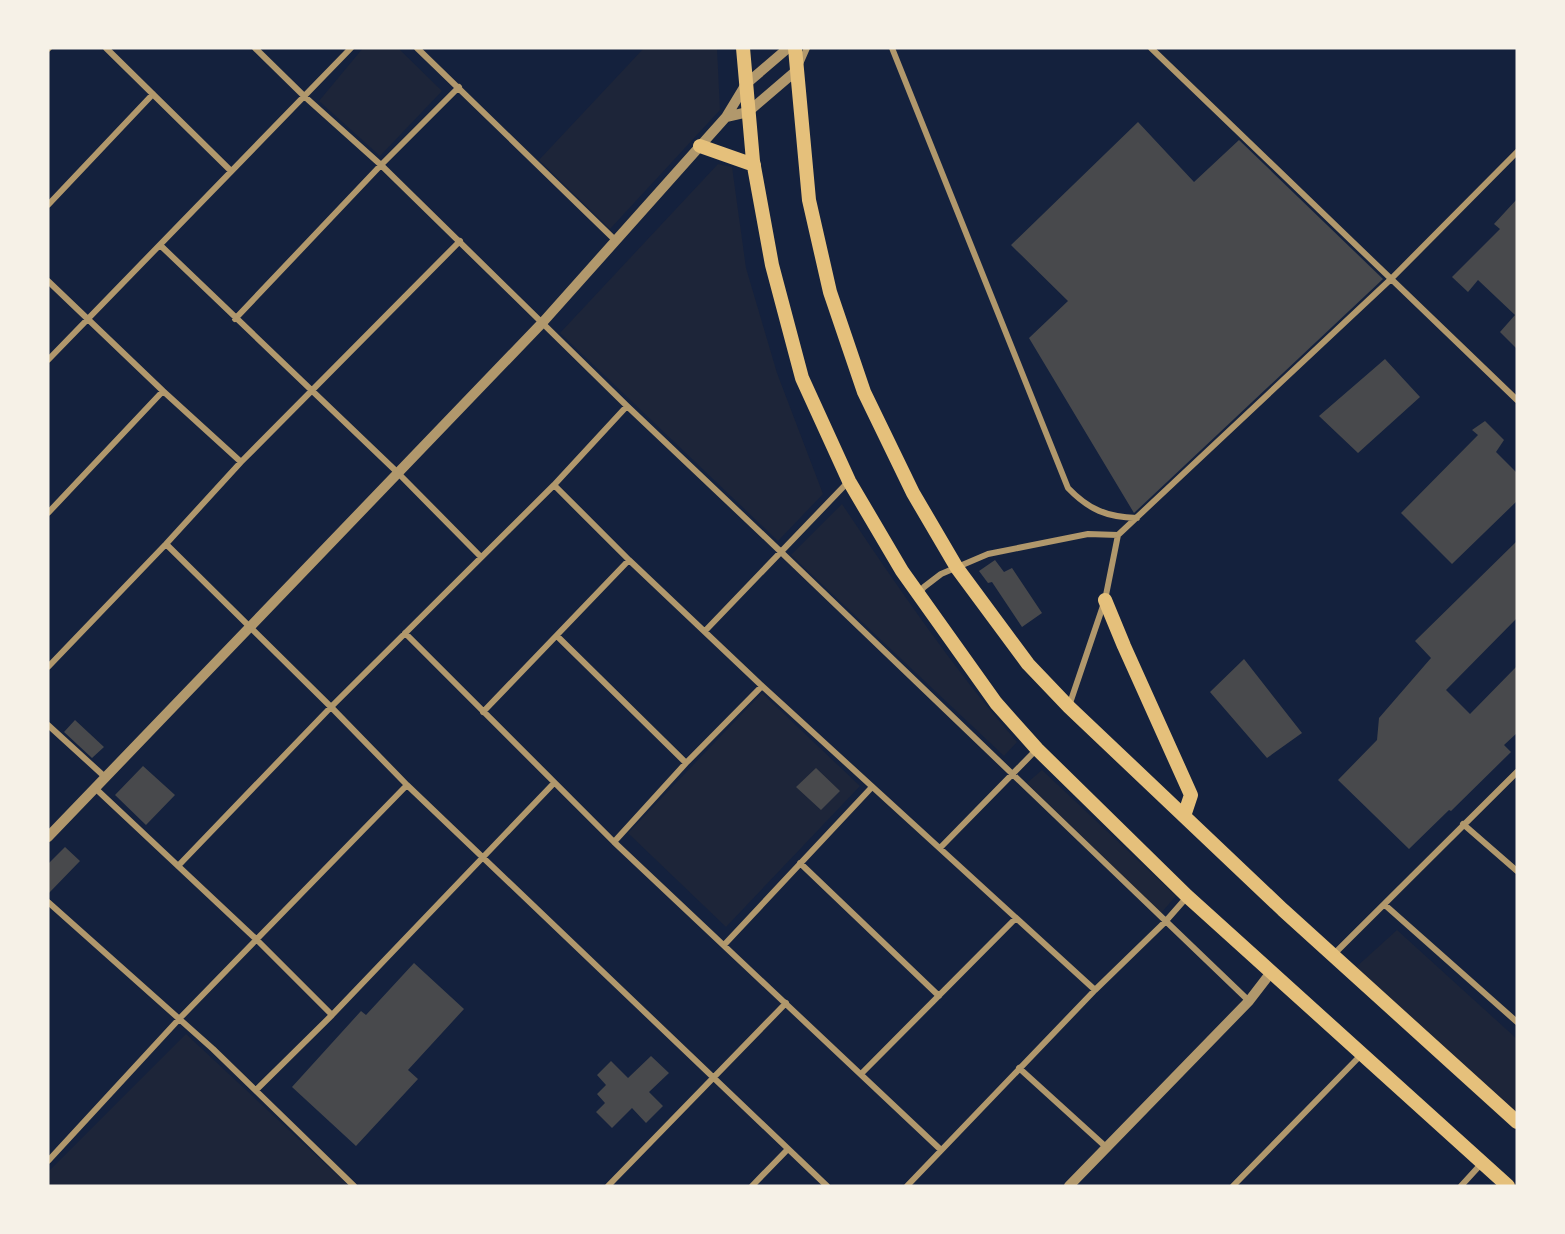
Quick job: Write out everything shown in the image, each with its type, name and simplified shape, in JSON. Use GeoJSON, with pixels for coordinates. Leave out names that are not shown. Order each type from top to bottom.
{"type":"FeatureCollection","features":[{"type":"Feature","properties":{"kind":"main road"},"geometry":{"type":"LineString","coordinates":[[743,48],[754,165],[772,265],[800,369],[849,481],[902,571],[996,703],[1037,749],[1187,896],[1508,1186]]}},
{"type":"Feature","properties":{"kind":"main road"},"geometry":{"type":"LineString","coordinates":[[795,48],[809,200],[830,292],[864,392],[913,493],[957,568],[1028,664],[1069,707],[1333,956],[1517,1122]]}},
{"type":"Feature","properties":{"kind":"main road"},"geometry":{"type":"LineString","coordinates":[[700,146],[754,165]]}},
{"type":"Feature","properties":{"kind":"main road"},"geometry":{"type":"LineString","coordinates":[[1105,600],[1191,795],[1184,816]]}},
{"type":"Feature","properties":{"kind":"street"},"geometry":{"type":"LineString","coordinates":[[106,48],[231,171]]}},
{"type":"Feature","properties":{"kind":"street"},"geometry":{"type":"LineString","coordinates":[[255,48],[304,96],[381,165],[627,406],[1249,1002]]}},
{"type":"Feature","properties":{"kind":"street"},"geometry":{"type":"LineString","coordinates":[[48,360],[351,48]]}},
{"type":"Feature","properties":{"kind":"street"},"geometry":{"type":"LineString","coordinates":[[417,48],[615,240]]}},
{"type":"Feature","properties":{"kind":"street"},"geometry":{"type":"LineString","coordinates":[[48,837],[543,322],[726,117],[746,84],[788,48]]}},
{"type":"Feature","properties":{"kind":"street"},"geometry":{"type":"LineString","coordinates":[[726,117],[748,112],[796,70],[807,48]]}},
{"type":"Feature","properties":{"kind":"street"},"geometry":{"type":"LineString","coordinates":[[892,48],[1068,488],[1083,503],[1092,508],[1120,517],[1137,518]]}},
{"type":"Feature","properties":{"kind":"street"},"geometry":{"type":"LineString","coordinates":[[1151,48],[1517,400]]}},
{"type":"Feature","properties":{"kind":"street"},"geometry":{"type":"LineString","coordinates":[[235,319],[381,165],[459,87]]}},
{"type":"Feature","properties":{"kind":"street"},"geometry":{"type":"LineString","coordinates":[[48,205],[153,94]]}},
{"type":"Feature","properties":{"kind":"street"},"geometry":{"type":"LineString","coordinates":[[1069,707],[1105,600],[1118,535],[1390,279],[1517,152]]}},
{"type":"Feature","properties":{"kind":"street"},"geometry":{"type":"LineString","coordinates":[[48,667],[241,462],[460,241]]}},
{"type":"Feature","properties":{"kind":"street"},"geometry":{"type":"LineString","coordinates":[[160,245],[480,556]]}},
{"type":"Feature","properties":{"kind":"street"},"geometry":{"type":"LineString","coordinates":[[48,281],[241,462]]}},
{"type":"Feature","properties":{"kind":"street"},"geometry":{"type":"LineString","coordinates":[[48,513],[163,391]]}},
{"type":"Feature","properties":{"kind":"street"},"geometry":{"type":"LineString","coordinates":[[178,866],[331,707],[554,484],[627,406]]}},
{"type":"Feature","properties":{"kind":"street"},"geometry":{"type":"LineString","coordinates":[[705,631],[849,481]]}},
{"type":"Feature","properties":{"kind":"street"},"geometry":{"type":"LineString","coordinates":[[554,484],[629,560],[762,686],[1095,990]]}},
{"type":"Feature","properties":{"kind":"street"},"geometry":{"type":"LineString","coordinates":[[919,593],[941,574],[988,554],[1088,534],[1118,535]]}},
{"type":"Feature","properties":{"kind":"street"},"geometry":{"type":"LineString","coordinates":[[166,544],[407,785],[827,1186]]}},
{"type":"Feature","properties":{"kind":"street"},"geometry":{"type":"LineString","coordinates":[[483,712],[629,560]]}},
{"type":"Feature","properties":{"kind":"street"},"geometry":{"type":"LineString","coordinates":[[405,633],[615,842],[941,1150]]}},
{"type":"Feature","properties":{"kind":"street"},"geometry":{"type":"LineString","coordinates":[[557,636],[686,763]]}},
{"type":"Feature","properties":{"kind":"street"},"geometry":{"type":"LineString","coordinates":[[615,842],[686,763],[762,686]]}},
{"type":"Feature","properties":{"kind":"street"},"geometry":{"type":"LineString","coordinates":[[48,725],[105,777]]}},
{"type":"Feature","properties":{"kind":"street"},"geometry":{"type":"LineString","coordinates":[[940,849],[1037,749]]}},
{"type":"Feature","properties":{"kind":"street"},"geometry":{"type":"LineString","coordinates":[[1333,956],[1517,772]]}},
{"type":"Feature","properties":{"kind":"street"},"geometry":{"type":"LineString","coordinates":[[256,1090],[332,1015],[554,783]]}},
{"type":"Feature","properties":{"kind":"street"},"geometry":{"type":"LineString","coordinates":[[48,1161],[180,1018],[407,785]]}},
{"type":"Feature","properties":{"kind":"street"},"geometry":{"type":"LineString","coordinates":[[724,945],[872,787]]}},
{"type":"Feature","properties":{"kind":"street"},"geometry":{"type":"LineString","coordinates":[[95,788],[257,940],[332,1015]]}},
{"type":"Feature","properties":{"kind":"street"},"geometry":{"type":"LineString","coordinates":[[1463,824],[1517,871]]}},
{"type":"Feature","properties":{"kind":"street"},"geometry":{"type":"LineString","coordinates":[[801,863],[939,996]]}},
{"type":"Feature","properties":{"kind":"street"},"geometry":{"type":"LineString","coordinates":[[907,1186],[1095,990],[1165,922],[1187,896]]}},
{"type":"Feature","properties":{"kind":"street"},"geometry":{"type":"LineString","coordinates":[[48,902],[180,1018],[354,1186]]}},
{"type":"Feature","properties":{"kind":"street"},"geometry":{"type":"LineString","coordinates":[[1385,904],[1517,1022]]}},
{"type":"Feature","properties":{"kind":"street"},"geometry":{"type":"LineString","coordinates":[[862,1073],[1015,919]]}},
{"type":"Feature","properties":{"kind":"street"},"geometry":{"type":"LineString","coordinates":[[1069,1186],[1249,1002],[1272,972]]}},
{"type":"Feature","properties":{"kind":"street"},"geometry":{"type":"LineString","coordinates":[[608,1186],[786,1003]]}},
{"type":"Feature","properties":{"kind":"street"},"geometry":{"type":"LineString","coordinates":[[1233,1186],[1362,1055]]}},
{"type":"Feature","properties":{"kind":"street"},"geometry":{"type":"LineString","coordinates":[[1019,1068],[1106,1147]]}},
{"type":"Feature","properties":{"kind":"street"},"geometry":{"type":"LineString","coordinates":[[752,1186],[788,1149]]}},
{"type":"Feature","properties":{"kind":"street"},"geometry":{"type":"LineString","coordinates":[[1461,1186],[1482,1163]]}},
{"type":"Feature","properties":{"kind":"shaded area"},"geometry":{"type":"Polygon","coordinates":[[[363,48],[398,48],[442,91],[380,156],[319,101],[363,48]]]}},
{"type":"Feature","properties":{"kind":"shaded area"},"geometry":{"type":"Polygon","coordinates":[[[644,48],[717,48],[720,110],[610,229],[539,160],[644,48]]]}},
{"type":"Feature","properties":{"kind":"shaded area"},"geometry":{"type":"Polygon","coordinates":[[[718,164],[732,167],[746,268],[777,373],[823,494],[778,541],[560,333],[718,164]]]}},
{"type":"Feature","properties":{"kind":"shaded area"},"geometry":{"type":"Polygon","coordinates":[[[842,504],[904,596],[993,714],[1017,742],[1004,756],[791,555],[842,504]]]}},
{"type":"Feature","properties":{"kind":"shaded area"},"geometry":{"type":"Polygon","coordinates":[[[762,693],[860,786],[726,927],[628,833],[762,693]]]}},
{"type":"Feature","properties":{"kind":"shaded area"},"geometry":{"type":"Polygon","coordinates":[[[1042,770],[1176,896],[1161,913],[1027,783],[1042,770]]]}},
{"type":"Feature","properties":{"kind":"shaded area"},"geometry":{"type":"Polygon","coordinates":[[[1397,930],[1517,1039],[1517,1112],[1354,969],[1397,930]]]}},
{"type":"Feature","properties":{"kind":"shaded area"},"geometry":{"type":"Polygon","coordinates":[[[186,1034],[349,1186],[48,1186],[48,1172],[186,1034]]]}},
{"type":"Feature","properties":{"kind":"building"},"geometry":{"type":"Polygon","coordinates":[[[1138,122],[1194,182],[1239,140],[1383,279],[1134,513],[1029,338],[1068,301],[1011,245],[1138,122]]]}},
{"type":"Feature","properties":{"kind":"building"},"geometry":{"type":"Polygon","coordinates":[[[1517,199],[1517,349],[1500,332],[1515,315],[1478,280],[1468,292],[1452,277],[1500,229],[1494,224],[1517,199]]]}},
{"type":"Feature","properties":{"kind":"building"},"geometry":{"type":"Polygon","coordinates":[[[1385,359],[1420,397],[1358,453],[1319,416],[1385,359]]]}},
{"type":"Feature","properties":{"kind":"building"},"geometry":{"type":"Polygon","coordinates":[[[1485,421],[1504,440],[1496,452],[1517,473],[1517,501],[1452,564],[1401,513],[1478,435],[1472,430],[1485,421]]]}},
{"type":"Feature","properties":{"kind":"building"},"geometry":{"type":"Polygon","coordinates":[[[1517,541],[1517,618],[1446,690],[1470,714],[1517,666],[1517,733],[1504,745],[1511,752],[1409,849],[1338,780],[1377,740],[1379,718],[1431,658],[1415,641],[1517,541]]]}},
{"type":"Feature","properties":{"kind":"building"},"geometry":{"type":"Polygon","coordinates":[[[995,560],[1004,572],[1012,568],[1042,613],[1022,627],[992,582],[988,583],[979,571],[995,560]]]}},
{"type":"Feature","properties":{"kind":"building"},"geometry":{"type":"Polygon","coordinates":[[[1244,659],[1302,733],[1267,758],[1210,692],[1244,659]]]}},
{"type":"Feature","properties":{"kind":"building"},"geometry":{"type":"Polygon","coordinates":[[[75,720],[104,747],[92,758],[64,732],[75,720]]]}},
{"type":"Feature","properties":{"kind":"building"},"geometry":{"type":"Polygon","coordinates":[[[143,766],[175,795],[146,825],[115,795],[143,766]]]}},
{"type":"Feature","properties":{"kind":"building"},"geometry":{"type":"Polygon","coordinates":[[[816,768],[840,791],[821,810],[796,787],[816,768]]]}},
{"type":"Feature","properties":{"kind":"building"},"geometry":{"type":"Polygon","coordinates":[[[65,847],[80,861],[48,894],[48,864],[65,847]]]}},
{"type":"Feature","properties":{"kind":"building"},"geometry":{"type":"Polygon","coordinates":[[[414,963],[464,1009],[408,1070],[418,1079],[356,1146],[292,1087],[361,1011],[366,1015],[414,963]]]}},
{"type":"Feature","properties":{"kind":"building"},"geometry":{"type":"Polygon","coordinates":[[[651,1056],[669,1073],[649,1092],[663,1106],[646,1123],[632,1108],[612,1128],[596,1112],[605,1103],[597,1094],[606,1085],[597,1075],[611,1061],[628,1078],[651,1056]]]}}]}
